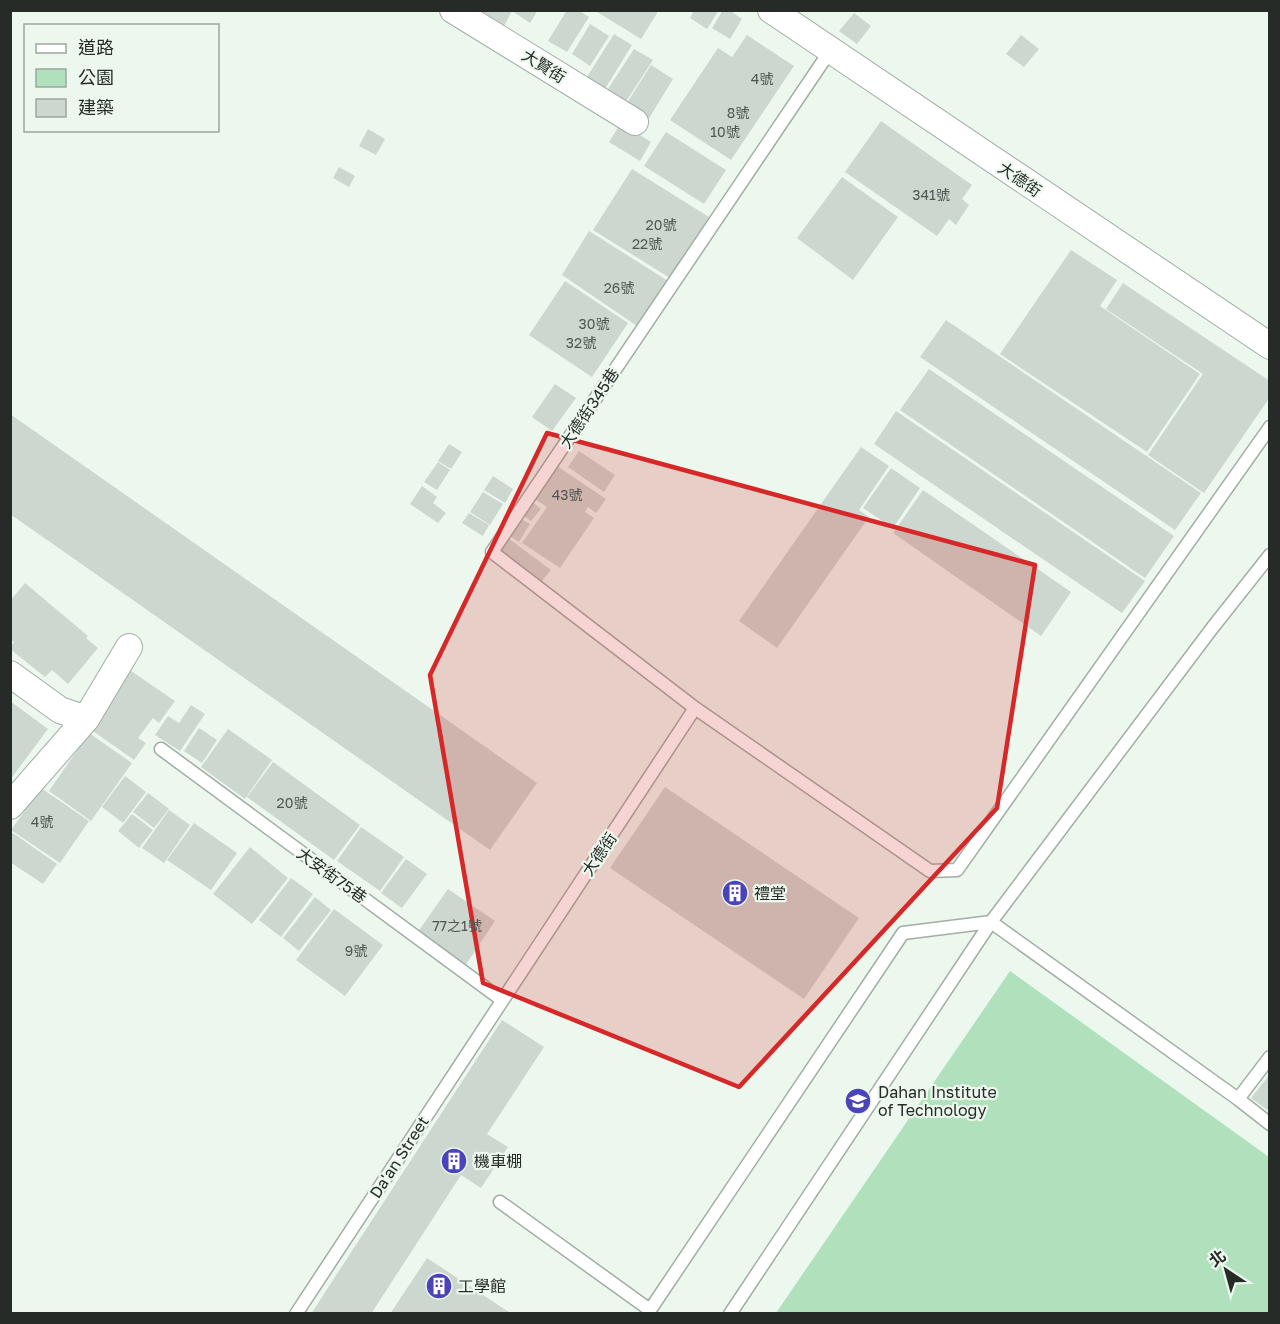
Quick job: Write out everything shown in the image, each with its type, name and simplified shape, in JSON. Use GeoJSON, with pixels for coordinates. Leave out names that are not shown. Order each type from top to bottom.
{"type":"FeatureCollection","features":[{"type":"Feature","properties":{"kind":"street","name":"大賢街"},"geometry":{"type":"LineString","coordinates":[[453,10],[634,122]]}},
{"type":"Feature","properties":{"kind":"street","name":"大德街"},"geometry":{"type":"LineString","coordinates":[[771,10],[1269,346]]}},
{"type":"Feature","properties":{"kind":"street"},"geometry":{"type":"LineString","coordinates":[[10,806],[86,718],[129,647]]}},
{"type":"Feature","properties":{"kind":"street"},"geometry":{"type":"LineString","coordinates":[[10,674],[60,710],[86,718]]}},
{"type":"Feature","properties":{"kind":"lane","name":"大德街345巷"},"geometry":{"type":"LineString","coordinates":[[695,708],[492,552],[830,51]]}},
{"type":"Feature","properties":{"kind":"lane"},"geometry":{"type":"LineString","coordinates":[[695,708],[930,871],[957,870],[1269,427]]}},
{"type":"Feature","properties":{"kind":"lane"},"geometry":{"type":"LineString","coordinates":[[730,1314],[992,922],[1269,555]]}},
{"type":"Feature","properties":{"kind":"lane","name":"大德街"},"geometry":{"type":"LineString","coordinates":[[502,1000],[695,708]]}},
{"type":"Feature","properties":{"kind":"lane","name":"大安街75巷"},"geometry":{"type":"LineString","coordinates":[[161,749],[502,1000]]}},
{"type":"Feature","properties":{"kind":"lane"},"geometry":{"type":"LineString","coordinates":[[500,1202],[652,1312],[903,933],[992,922],[1269,1124]]}},
{"type":"Feature","properties":{"kind":"lane","name":"Da'an Street"},"geometry":{"type":"LineString","coordinates":[[296,1314],[502,1000]]}},
{"type":"Feature","properties":{"kind":"lane"},"geometry":{"type":"LineString","coordinates":[[1238,1100],[1269,1057]]}},
{"type":"Feature","properties":{"kind":"highlighted area"},"geometry":{"type":"Polygon","coordinates":[[[547,433],[1035,565],[997,808],[739,1087],[483,983],[430,675],[547,433]]]}},
{"type":"Feature","properties":{"kind":"green space"},"geometry":{"type":"Polygon","coordinates":[[[1010,971],[1269,1157],[1269,1313],[776,1313],[1010,971]]]}},
{"type":"Feature","properties":{"kind":"building"},"geometry":{"type":"Polygon","coordinates":[[[479,10],[538,10],[530,23],[512,11],[504,26],[479,10]]]}},
{"type":"Feature","properties":{"kind":"building"},"geometry":{"type":"Polygon","coordinates":[[[567,10],[578,10],[589,17],[567,52],[548,41],[567,10]]]}},
{"type":"Feature","properties":{"kind":"building"},"geometry":{"type":"Polygon","coordinates":[[[598,10],[659,10],[641,39],[597,12],[598,10]]]}},
{"type":"Feature","properties":{"kind":"building"},"geometry":{"type":"Polygon","coordinates":[[[694,10],[719,10],[707,29],[690,18],[694,10]]]}},
{"type":"Feature","properties":{"kind":"building"},"geometry":{"type":"Polygon","coordinates":[[[723,10],[729,10],[742,19],[730,39],[712,28],[723,10]]]}},
{"type":"Feature","properties":{"kind":"building"},"geometry":{"type":"Polygon","coordinates":[[[854,13],[871,26],[857,44],[839,31],[854,13]]]}},
{"type":"Feature","properties":{"kind":"building"},"geometry":{"type":"Polygon","coordinates":[[[590,24],[609,36],[590,66],[572,54],[590,24]]]}},
{"type":"Feature","properties":{"kind":"building"},"geometry":{"type":"Polygon","coordinates":[[[614,34],[632,45],[605,89],[587,77],[614,34]]]}},
{"type":"Feature","properties":{"kind":"building"},"geometry":{"type":"Polygon","coordinates":[[[747,35],[794,66],[731,160],[670,120],[718,48],[732,57],[747,35]]]}},
{"type":"Feature","properties":{"kind":"building"},"geometry":{"type":"Polygon","coordinates":[[[1021,35],[1039,49],[1024,67],[1006,54],[1021,35]]]}},
{"type":"Feature","properties":{"kind":"building"},"geometry":{"type":"Polygon","coordinates":[[[634,49],[653,60],[625,103],[606,92],[634,49]]]}},
{"type":"Feature","properties":{"kind":"building"},"geometry":{"type":"Polygon","coordinates":[[[651,65],[673,79],[648,120],[625,106],[651,65]]]}},
{"type":"Feature","properties":{"kind":"building"},"geometry":{"type":"Polygon","coordinates":[[[881,121],[972,185],[962,199],[969,205],[956,225],[949,219],[937,236],[845,172],[881,121]]]}},
{"type":"Feature","properties":{"kind":"building"},"geometry":{"type":"Polygon","coordinates":[[[621,123],[651,142],[640,161],[609,142],[621,123]]]}},
{"type":"Feature","properties":{"kind":"building"},"geometry":{"type":"Polygon","coordinates":[[[368,129],[385,139],[376,155],[359,146],[368,129]]]}},
{"type":"Feature","properties":{"kind":"building"},"geometry":{"type":"Polygon","coordinates":[[[666,132],[726,170],[704,204],[644,166],[666,132]]]}},
{"type":"Feature","properties":{"kind":"building"},"geometry":{"type":"Polygon","coordinates":[[[339,167],[355,176],[349,187],[333,178],[339,167]]]}},
{"type":"Feature","properties":{"kind":"building"},"geometry":{"type":"Polygon","coordinates":[[[632,169],[709,217],[670,278],[593,230],[632,169]]]}},
{"type":"Feature","properties":{"kind":"building"},"geometry":{"type":"Polygon","coordinates":[[[842,177],[898,217],[853,280],[797,238],[842,177]]]}},
{"type":"Feature","properties":{"kind":"building"},"geometry":{"type":"Polygon","coordinates":[[[589,231],[668,281],[637,326],[562,275],[589,231]]]}},
{"type":"Feature","properties":{"kind":"building"},"geometry":{"type":"Polygon","coordinates":[[[1071,250],[1117,280],[1100,306],[1200,374],[1147,452],[1000,354],[1071,250]]]}},
{"type":"Feature","properties":{"kind":"building"},"geometry":{"type":"Polygon","coordinates":[[[565,281],[628,323],[592,377],[529,335],[565,281]]]}},
{"type":"Feature","properties":{"kind":"building"},"geometry":{"type":"Polygon","coordinates":[[[1123,283],[1270,381],[1270,397],[1204,493],[1148,455],[1203,374],[1106,309],[1123,283]]]}},
{"type":"Feature","properties":{"kind":"building"},"geometry":{"type":"Polygon","coordinates":[[[946,320],[1201,493],[1175,530],[920,357],[946,320]]]}},
{"type":"Feature","properties":{"kind":"building"},"geometry":{"type":"Polygon","coordinates":[[[929,369],[1174,536],[1145,578],[900,410],[929,369]]]}},
{"type":"Feature","properties":{"kind":"building"},"geometry":{"type":"Polygon","coordinates":[[[555,384],[576,398],[552,431],[532,417],[555,384]]]}},
{"type":"Feature","properties":{"kind":"building"},"geometry":{"type":"Polygon","coordinates":[[[896,411],[1145,581],[1122,613],[874,444],[896,411]]]}},
{"type":"Feature","properties":{"kind":"building"},"geometry":{"type":"Polygon","coordinates":[[[10,414],[537,783],[490,850],[10,514],[10,414]]]}},
{"type":"Feature","properties":{"kind":"building"},"geometry":{"type":"Polygon","coordinates":[[[449,444],[462,452],[451,469],[438,461],[449,444]]]}},
{"type":"Feature","properties":{"kind":"building"},"geometry":{"type":"Polygon","coordinates":[[[861,447],[889,466],[859,510],[869,517],[777,648],[739,621],[861,447]]]}},
{"type":"Feature","properties":{"kind":"building"},"geometry":{"type":"Polygon","coordinates":[[[579,451],[615,475],[604,492],[568,467],[579,451]]]}},
{"type":"Feature","properties":{"kind":"building"},"geometry":{"type":"Polygon","coordinates":[[[438,462],[450,470],[437,490],[424,482],[438,462]]]}},
{"type":"Feature","properties":{"kind":"building"},"geometry":{"type":"Polygon","coordinates":[[[554,464],[606,499],[596,513],[588,507],[585,512],[594,518],[560,568],[522,543],[547,507],[531,497],[554,464]]]}},
{"type":"Feature","properties":{"kind":"building"},"geometry":{"type":"Polygon","coordinates":[[[891,468],[920,488],[893,528],[863,508],[891,468]]]}},
{"type":"Feature","properties":{"kind":"building"},"geometry":{"type":"Polygon","coordinates":[[[493,476],[513,489],[505,503],[484,490],[493,476]]]}},
{"type":"Feature","properties":{"kind":"building"},"geometry":{"type":"Polygon","coordinates":[[[422,486],[437,497],[433,503],[446,513],[438,523],[410,504],[422,486]]]}},
{"type":"Feature","properties":{"kind":"building"},"geometry":{"type":"Polygon","coordinates":[[[923,490],[1071,592],[1041,636],[893,533],[923,490]]]}},
{"type":"Feature","properties":{"kind":"building"},"geometry":{"type":"Polygon","coordinates":[[[483,492],[503,504],[490,525],[470,512],[483,492]]]}},
{"type":"Feature","properties":{"kind":"building"},"geometry":{"type":"Polygon","coordinates":[[[531,501],[541,509],[531,521],[521,514],[531,501]]]}},
{"type":"Feature","properties":{"kind":"building"},"geometry":{"type":"Polygon","coordinates":[[[469,513],[489,525],[483,536],[462,523],[469,513]]]}},
{"type":"Feature","properties":{"kind":"building"},"geometry":{"type":"Polygon","coordinates":[[[518,517],[530,524],[519,542],[507,534],[518,517]]]}},
{"type":"Feature","properties":{"kind":"building"},"geometry":{"type":"Polygon","coordinates":[[[508,538],[551,570],[539,585],[496,553],[508,538]]]}},
{"type":"Feature","properties":{"kind":"building"},"geometry":{"type":"Polygon","coordinates":[[[25,583],[88,636],[86,638],[98,648],[68,684],[52,670],[45,677],[10,649],[14,642],[10,639],[10,601],[25,583]]]}},
{"type":"Feature","properties":{"kind":"building"},"geometry":{"type":"Polygon","coordinates":[[[131,671],[175,701],[159,723],[153,718],[138,738],[146,743],[134,760],[90,729],[131,671]]]}},
{"type":"Feature","properties":{"kind":"building"},"geometry":{"type":"Polygon","coordinates":[[[10,701],[48,729],[10,780],[10,701]]]}},
{"type":"Feature","properties":{"kind":"building"},"geometry":{"type":"Polygon","coordinates":[[[191,705],[205,714],[180,751],[155,735],[168,716],[179,723],[191,705]]]}},
{"type":"Feature","properties":{"kind":"building"},"geometry":{"type":"Polygon","coordinates":[[[199,728],[217,740],[202,763],[184,751],[199,728]]]}},
{"type":"Feature","properties":{"kind":"building"},"geometry":{"type":"Polygon","coordinates":[[[228,729],[272,760],[245,799],[201,767],[228,729]]]}},
{"type":"Feature","properties":{"kind":"building"},"geometry":{"type":"Polygon","coordinates":[[[89,733],[132,763],[91,821],[49,791],[89,733]]]}},
{"type":"Feature","properties":{"kind":"building"},"geometry":{"type":"Polygon","coordinates":[[[273,762],[360,825],[334,860],[247,797],[273,762]]]}},
{"type":"Feature","properties":{"kind":"building"},"geometry":{"type":"Polygon","coordinates":[[[125,776],[146,792],[123,823],[102,807],[125,776]]]}},
{"type":"Feature","properties":{"kind":"building","name":"禮堂"},"geometry":{"type":"Polygon","coordinates":[[[665,787],[859,918],[804,999],[610,868],[665,787]]]}},
{"type":"Feature","properties":{"kind":"building"},"geometry":{"type":"Polygon","coordinates":[[[41,788],[89,821],[60,863],[11,830],[41,788]]]}},
{"type":"Feature","properties":{"kind":"building"},"geometry":{"type":"Polygon","coordinates":[[[148,793],[169,809],[154,828],[133,812],[148,793]]]}},
{"type":"Feature","properties":{"kind":"building"},"geometry":{"type":"Polygon","coordinates":[[[169,810],[190,825],[164,863],[142,848],[169,810]]]}},
{"type":"Feature","properties":{"kind":"building"},"geometry":{"type":"Polygon","coordinates":[[[132,814],[153,830],[139,848],[118,831],[132,814]]]}},
{"type":"Feature","properties":{"kind":"building"},"geometry":{"type":"Polygon","coordinates":[[[194,823],[237,853],[211,890],[167,860],[194,823]]]}},
{"type":"Feature","properties":{"kind":"building"},"geometry":{"type":"Polygon","coordinates":[[[361,827],[404,857],[380,891],[337,861],[361,827]]]}},
{"type":"Feature","properties":{"kind":"building"},"geometry":{"type":"Polygon","coordinates":[[[13,833],[57,864],[43,884],[10,862],[10,837],[13,833]]]}},
{"type":"Feature","properties":{"kind":"building"},"geometry":{"type":"Polygon","coordinates":[[[250,847],[288,878],[252,924],[213,894],[250,847]]]}},
{"type":"Feature","properties":{"kind":"building"},"geometry":{"type":"Polygon","coordinates":[[[406,859],[427,874],[402,908],[381,893],[406,859]]]}},
{"type":"Feature","properties":{"kind":"building"},"geometry":{"type":"Polygon","coordinates":[[[291,878],[313,894],[281,937],[259,920],[291,878]]]}},
{"type":"Feature","properties":{"kind":"building"},"geometry":{"type":"Polygon","coordinates":[[[448,889],[495,921],[465,966],[417,933],[448,889]]]}},
{"type":"Feature","properties":{"kind":"building"},"geometry":{"type":"Polygon","coordinates":[[[315,897],[331,910],[299,951],[283,938],[315,897]]]}},
{"type":"Feature","properties":{"kind":"building"},"geometry":{"type":"Polygon","coordinates":[[[334,909],[383,945],[345,996],[296,960],[334,909]]]}},
{"type":"Feature","properties":{"kind":"building","name":"機車棚"},"geometry":{"type":"Polygon","coordinates":[[[502,1020],[544,1047],[487,1134],[508,1147],[481,1188],[461,1175],[371,1314],[311,1314],[502,1020]]]}},
{"type":"Feature","properties":{"kind":"building"},"geometry":{"type":"Polygon","coordinates":[[[1270,1074],[1270,1112],[1251,1098],[1270,1074]]]}},
{"type":"Feature","properties":{"kind":"building","name":"工學館"},"geometry":{"type":"Polygon","coordinates":[[[427,1258],[512,1314],[390,1314],[427,1258]]]}},
{"type":"Feature","properties":{"kind":"place","name":"禮堂"},"geometry":{"type":"Point","coordinates":[735,893]}},
{"type":"Feature","properties":{"kind":"place","name":"Dahan Institute of Technology"},"geometry":{"type":"Point","coordinates":[858,1101]}},
{"type":"Feature","properties":{"kind":"place","name":"機車棚"},"geometry":{"type":"Point","coordinates":[454,1161]}},
{"type":"Feature","properties":{"kind":"place","name":"工學館"},"geometry":{"type":"Point","coordinates":[439,1286]}}]}
